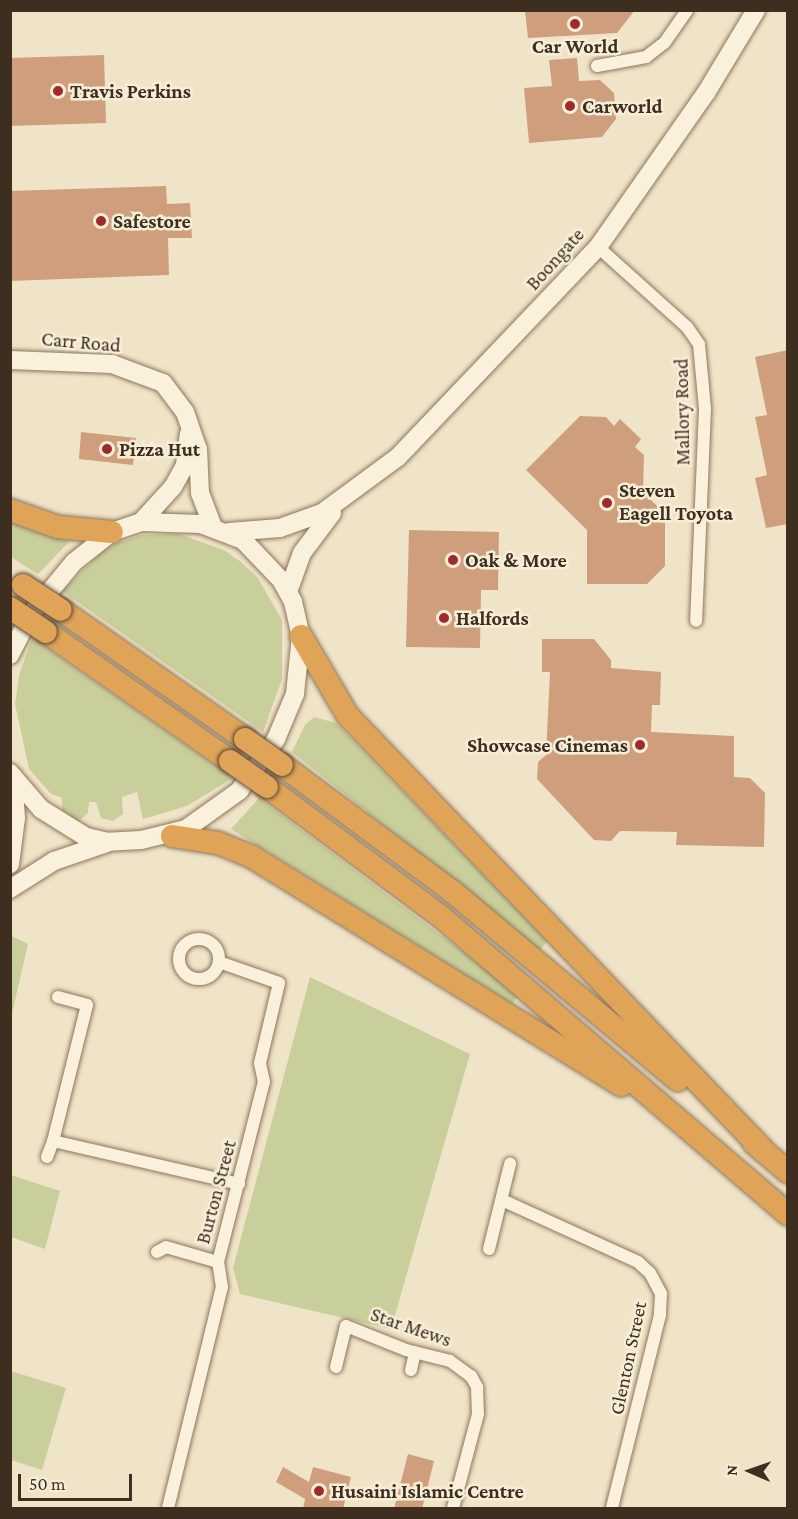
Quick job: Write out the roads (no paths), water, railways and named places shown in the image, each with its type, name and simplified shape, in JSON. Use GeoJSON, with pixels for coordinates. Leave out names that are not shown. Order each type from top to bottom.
{"type":"FeatureCollection","features":[{"type":"Feature","properties":{"kind":"highway"},"geometry":{"type":"LineString","coordinates":[[10,510],[58,527],[112,532]]}},
{"type":"Feature","properties":{"kind":"highway"},"geometry":{"type":"LineString","coordinates":[[17,580],[282,765],[453,892],[788,1172]]}},
{"type":"Feature","properties":{"kind":"highway"},"geometry":{"type":"LineString","coordinates":[[10,608],[230,760],[439,915],[788,1214]]}},
{"type":"Feature","properties":{"kind":"highway"},"geometry":{"type":"LineString","coordinates":[[301,636],[348,716],[765,1152]]}},
{"type":"Feature","properties":{"kind":"highway"},"geometry":{"type":"LineString","coordinates":[[172,836],[218,843],[252,857],[683,1124]]}},
{"type":"Feature","properties":{"kind":"street"},"geometry":{"type":"LineString","coordinates":[[597,66],[646,57],[665,42],[687,10]]}},
{"type":"Feature","properties":{"kind":"street","name":"Boongate"},"geometry":{"type":"LineString","coordinates":[[221,530],[294,525],[343,501],[398,457],[598,247],[706,93],[756,10]]}},
{"type":"Feature","properties":{"kind":"street","name":"Mallory Road"},"geometry":{"type":"LineString","coordinates":[[598,247],[687,327],[699,344],[705,409],[696,621]]}},
{"type":"Feature","properties":{"kind":"street","name":"Carr Road"},"geometry":{"type":"LineString","coordinates":[[10,360],[93,362],[149,375],[170,389],[198,449],[201,493],[221,530]]}},
{"type":"Feature","properties":{"kind":"street"},"geometry":{"type":"LineString","coordinates":[[141,522],[173,487],[185,465],[190,429]]}},
{"type":"Feature","properties":{"kind":"street","name":"Boongate"},"geometry":{"type":"LineString","coordinates":[[288,592],[302,553],[343,501]]}},
{"type":"Feature","properties":{"kind":"street"},"geometry":{"type":"LineString","coordinates":[[10,655],[46,593],[87,549],[112,532],[141,522],[182,521],[221,530],[258,552],[288,592],[301,636],[295,694],[259,767],[222,806],[172,836],[108,842],[54,861],[10,889]]}},
{"type":"Feature","properties":{"kind":"street"},"geometry":{"type":"LineString","coordinates":[[12,775],[41,809],[64,825],[108,842]]}},
{"type":"Feature","properties":{"kind":"street"},"geometry":{"type":"LineString","coordinates":[[10,864],[16,818],[12,775]]}},
{"type":"Feature","properties":{"kind":"street","name":"Burton Street"},"geometry":{"type":"LineString","coordinates":[[168,1509],[222,1287],[218,1262],[264,1082],[260,1063],[279,983],[219,962]]}},
{"type":"Feature","properties":{"kind":"street"},"geometry":{"type":"LineString","coordinates":[[46,1157],[53,1141],[87,1005],[58,997]]}},
{"type":"Feature","properties":{"kind":"street"},"geometry":{"type":"LineString","coordinates":[[53,1141],[239,1184]]}},
{"type":"Feature","properties":{"kind":"street"},"geometry":{"type":"LineString","coordinates":[[489,1249],[510,1164]]}},
{"type":"Feature","properties":{"kind":"street","name":"Glenton Street"},"geometry":{"type":"LineString","coordinates":[[502,1200],[638,1263],[650,1273],[661,1294],[652,1350],[612,1509]]}},
{"type":"Feature","properties":{"kind":"street"},"geometry":{"type":"LineString","coordinates":[[157,1252],[166,1247],[218,1262]]}},
{"type":"Feature","properties":{"kind":"street","name":"Star Mews"},"geometry":{"type":"LineString","coordinates":[[336,1368],[346,1326],[415,1352],[450,1361],[477,1387],[478,1414],[453,1509]]}},
{"type":"Feature","properties":{"kind":"street"},"geometry":{"type":"LineString","coordinates":[[411,1370],[415,1352]]}},
{"type":"Feature","properties":{"kind":"place","name":"Car World"},"geometry":{"type":"Point","coordinates":[575,24]}},
{"type":"Feature","properties":{"kind":"place","name":"Travis Perkins"},"geometry":{"type":"Point","coordinates":[58,91]}},
{"type":"Feature","properties":{"kind":"place","name":"Carworld"},"geometry":{"type":"Point","coordinates":[570,106]}},
{"type":"Feature","properties":{"kind":"place","name":"Safestore"},"geometry":{"type":"Point","coordinates":[101,221]}},
{"type":"Feature","properties":{"kind":"place","name":"Pizza Hut"},"geometry":{"type":"Point","coordinates":[107,449]}},
{"type":"Feature","properties":{"kind":"place","name":"Steven Eagell Toyota"},"geometry":{"type":"Point","coordinates":[607,503]}},
{"type":"Feature","properties":{"kind":"place","name":"Oak & More"},"geometry":{"type":"Point","coordinates":[453,560]}},
{"type":"Feature","properties":{"kind":"place","name":"Halfords"},"geometry":{"type":"Point","coordinates":[444,618]}},
{"type":"Feature","properties":{"kind":"place","name":"Showcase Cinemas"},"geometry":{"type":"Point","coordinates":[640,745]}},
{"type":"Feature","properties":{"kind":"place","name":"Husaini Islamic Centre"},"geometry":{"type":"Point","coordinates":[319,1491]}}]}
